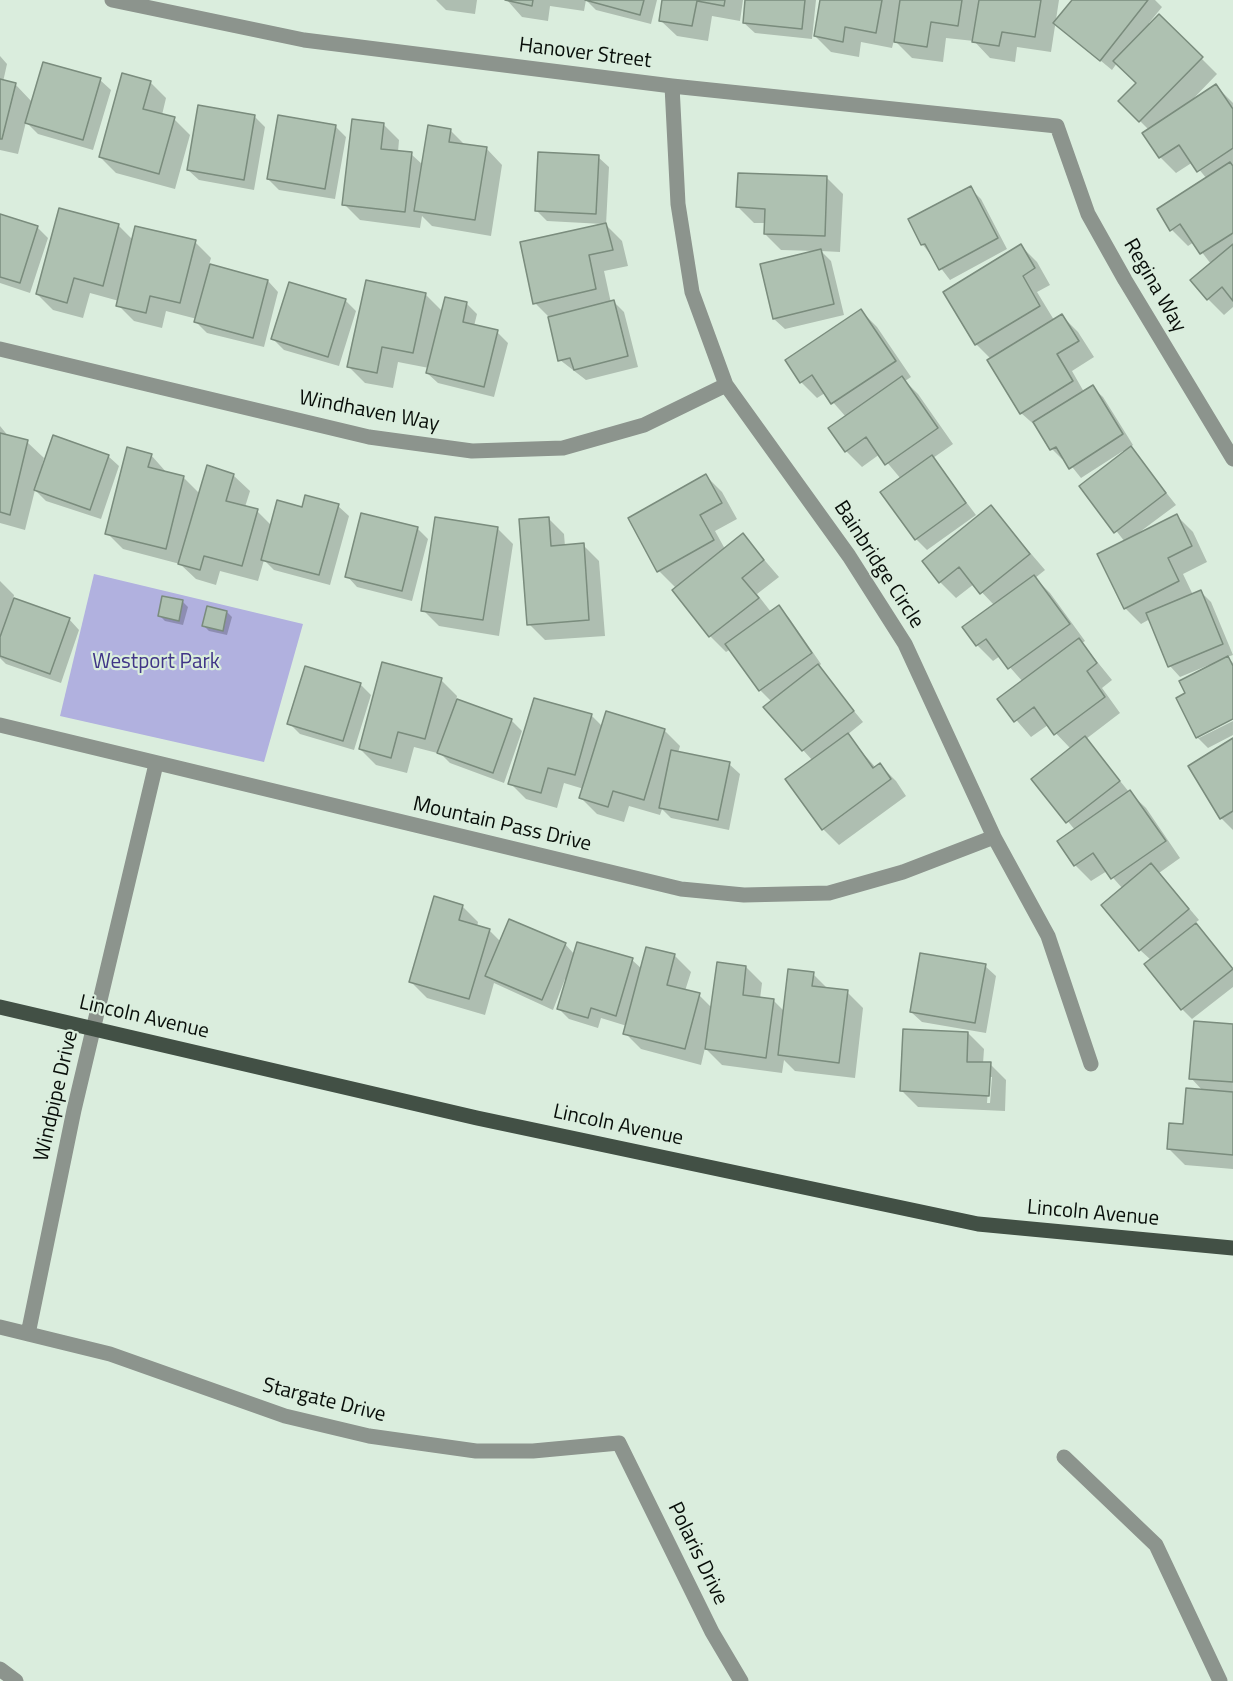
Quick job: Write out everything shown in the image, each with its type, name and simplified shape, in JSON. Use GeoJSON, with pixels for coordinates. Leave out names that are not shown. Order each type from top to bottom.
{"type":"FeatureCollection","features":[{"type":"Feature","properties":{"kind":"main road","name":"Lincoln Avenue"},"geometry":{"type":"LineString","coordinates":[[0,1007],[477,1118],[978,1224],[1233,1248]]}},
{"type":"Feature","properties":{"kind":"street","name":"Hanover Street"},"geometry":{"type":"LineString","coordinates":[[112,0],[304,40],[672,86],[1057,126]]}},
{"type":"Feature","properties":{"kind":"street","name":"Bainbridge Circle"},"geometry":{"type":"LineString","coordinates":[[672,86],[678,204],[692,292],[726,386],[849,556],[905,645],[994,837],[1048,936],[1090,1064]]}},
{"type":"Feature","properties":{"kind":"street","name":"Regina Way"},"geometry":{"type":"LineString","coordinates":[[1057,126],[1088,214],[1233,459]]}},
{"type":"Feature","properties":{"kind":"street","name":"Windhaven Way"},"geometry":{"type":"LineString","coordinates":[[0,349],[369,436],[472,451],[563,448],[644,425],[726,386]]}},
{"type":"Feature","properties":{"kind":"street","name":"Mountain Pass Drive"},"geometry":{"type":"LineString","coordinates":[[0,725],[681,889],[744,895],[829,893],[903,872],[994,837]]}},
{"type":"Feature","properties":{"kind":"street","name":"Windpipe Drive"},"geometry":{"type":"LineString","coordinates":[[28,1334],[94,1028],[156,764]]}},
{"type":"Feature","properties":{"kind":"street","name":"Stargate Drive"},"geometry":{"type":"LineString","coordinates":[[0,1327],[110,1354],[285,1416],[369,1436],[476,1451],[533,1451],[619,1443]]}},
{"type":"Feature","properties":{"kind":"street","name":"Polaris Drive"},"geometry":{"type":"LineString","coordinates":[[619,1443],[712,1632],[741,1681]]}},
{"type":"Feature","properties":{"kind":"street"},"geometry":{"type":"LineString","coordinates":[[1064,1456],[1156,1545],[1220,1681]]}},
{"type":"Feature","properties":{"kind":"street"},"geometry":{"type":"LineString","coordinates":[[0,1669],[16,1681]]}},
{"type":"Feature","properties":{"kind":"green space","name":"Westport Park"},"geometry":{"type":"Polygon","coordinates":[[[94,574],[303,624],[264,762],[60,716],[94,574]]]}},
{"type":"Feature","properties":{"kind":"building"},"geometry":{"type":"Polygon","coordinates":[[[505,0],[533,0],[532,6],[505,0]]]}},
{"type":"Feature","properties":{"kind":"building"},"geometry":{"type":"Polygon","coordinates":[[[585,0],[644,0],[640,15],[585,0]]]}},
{"type":"Feature","properties":{"kind":"building"},"geometry":{"type":"Polygon","coordinates":[[[662,0],[725,0],[724,6],[697,1],[692,26],[659,21],[662,0]]]}},
{"type":"Feature","properties":{"kind":"building"},"geometry":{"type":"Polygon","coordinates":[[[745,0],[805,0],[802,29],[743,23],[745,0]]]}},
{"type":"Feature","properties":{"kind":"building"},"geometry":{"type":"Polygon","coordinates":[[[820,0],[882,0],[876,33],[845,27],[843,42],[814,36],[820,0]]]}},
{"type":"Feature","properties":{"kind":"building"},"geometry":{"type":"Polygon","coordinates":[[[900,0],[962,0],[958,26],[931,22],[927,47],[894,42],[900,0]]]}},
{"type":"Feature","properties":{"kind":"building"},"geometry":{"type":"Polygon","coordinates":[[[979,0],[1041,0],[1035,37],[1002,32],[999,46],[972,42],[979,0]]]}},
{"type":"Feature","properties":{"kind":"building"},"geometry":{"type":"Polygon","coordinates":[[[1072,0],[1148,0],[1100,61],[1053,23],[1072,0]]]}},
{"type":"Feature","properties":{"kind":"building"},"geometry":{"type":"Polygon","coordinates":[[[1159,14],[1203,57],[1139,122],[1118,101],[1136,83],[1113,61],[1159,14]]]}},
{"type":"Feature","properties":{"kind":"building"},"geometry":{"type":"Polygon","coordinates":[[[43,62],[101,78],[83,140],[25,123],[43,62]]]}},
{"type":"Feature","properties":{"kind":"building"},"geometry":{"type":"Polygon","coordinates":[[[122,73],[151,81],[143,109],[175,117],[159,174],[99,157],[122,73]]]}},
{"type":"Feature","properties":{"kind":"building"},"geometry":{"type":"Polygon","coordinates":[[[0,79],[16,83],[2,139],[0,139],[0,79]]]}},
{"type":"Feature","properties":{"kind":"building"},"geometry":{"type":"Polygon","coordinates":[[[1216,84],[1233,109],[1233,148],[1197,172],[1179,145],[1159,158],[1142,133],[1216,84]]]}},
{"type":"Feature","properties":{"kind":"building"},"geometry":{"type":"Polygon","coordinates":[[[198,105],[255,115],[244,180],[187,170],[198,105]]]}},
{"type":"Feature","properties":{"kind":"building"},"geometry":{"type":"Polygon","coordinates":[[[278,115],[336,125],[325,189],[267,179],[278,115]]]}},
{"type":"Feature","properties":{"kind":"building"},"geometry":{"type":"Polygon","coordinates":[[[352,119],[384,123],[381,149],[412,152],[405,212],[342,205],[352,119]]]}},
{"type":"Feature","properties":{"kind":"building"},"geometry":{"type":"Polygon","coordinates":[[[428,125],[451,129],[449,142],[487,147],[475,220],[414,211],[428,125]]]}},
{"type":"Feature","properties":{"kind":"building"},"geometry":{"type":"Polygon","coordinates":[[[538,152],[599,155],[596,214],[535,211],[538,152]]]}},
{"type":"Feature","properties":{"kind":"building"},"geometry":{"type":"Polygon","coordinates":[[[1230,162],[1233,166],[1233,233],[1200,254],[1180,224],[1170,231],[1157,209],[1230,162]]]}},
{"type":"Feature","properties":{"kind":"building"},"geometry":{"type":"Polygon","coordinates":[[[738,173],[827,176],[825,236],[764,234],[765,209],[736,207],[738,173]]]}},
{"type":"Feature","properties":{"kind":"building"},"geometry":{"type":"Polygon","coordinates":[[[971,186],[998,238],[939,270],[925,244],[921,245],[908,219],[971,186]]]}},
{"type":"Feature","properties":{"kind":"building"},"geometry":{"type":"Polygon","coordinates":[[[59,208],[119,224],[103,286],[74,278],[67,303],[36,294],[59,208]]]}},
{"type":"Feature","properties":{"kind":"building"},"geometry":{"type":"Polygon","coordinates":[[[0,214],[38,226],[20,283],[0,277],[0,214]]]}},
{"type":"Feature","properties":{"kind":"building"},"geometry":{"type":"Polygon","coordinates":[[[606,223],[613,250],[589,255],[596,289],[533,304],[520,242],[606,223]]]}},
{"type":"Feature","properties":{"kind":"building"},"geometry":{"type":"Polygon","coordinates":[[[135,226],[196,240],[180,303],[150,296],[146,313],[116,306],[135,226]]]}},
{"type":"Feature","properties":{"kind":"building"},"geometry":{"type":"Polygon","coordinates":[[[1021,244],[1035,268],[1023,276],[1040,306],[975,345],[943,292],[1021,244]]]}},
{"type":"Feature","properties":{"kind":"building"},"geometry":{"type":"Polygon","coordinates":[[[1233,244],[1233,301],[1222,287],[1207,300],[1190,280],[1233,244]]]}},
{"type":"Feature","properties":{"kind":"building"},"geometry":{"type":"Polygon","coordinates":[[[821,249],[834,304],[773,319],[760,264],[821,249]]]}},
{"type":"Feature","properties":{"kind":"building"},"geometry":{"type":"Polygon","coordinates":[[[210,264],[268,280],[253,338],[194,322],[210,264]]]}},
{"type":"Feature","properties":{"kind":"building"},"geometry":{"type":"Polygon","coordinates":[[[366,280],[426,293],[413,353],[382,347],[377,373],[347,367],[366,280]]]}},
{"type":"Feature","properties":{"kind":"building"},"geometry":{"type":"Polygon","coordinates":[[[289,282],[346,299],[328,357],[271,339],[289,282]]]}},
{"type":"Feature","properties":{"kind":"building"},"geometry":{"type":"Polygon","coordinates":[[[445,297],[467,302],[463,322],[498,330],[484,387],[426,373],[445,297]]]}},
{"type":"Feature","properties":{"kind":"building"},"geometry":{"type":"Polygon","coordinates":[[[614,300],[628,356],[574,370],[570,358],[558,361],[548,317],[614,300]]]}},
{"type":"Feature","properties":{"kind":"building"},"geometry":{"type":"Polygon","coordinates":[[[861,309],[896,361],[831,404],[812,375],[800,383],[785,360],[861,309]]]}},
{"type":"Feature","properties":{"kind":"building"},"geometry":{"type":"Polygon","coordinates":[[[1062,314],[1079,341],[1057,354],[1073,381],[1020,414],[987,360],[1062,314]]]}},
{"type":"Feature","properties":{"kind":"building"},"geometry":{"type":"Polygon","coordinates":[[[902,376],[938,428],[885,465],[866,437],[845,452],[828,428],[902,376]]]}},
{"type":"Feature","properties":{"kind":"building"},"geometry":{"type":"Polygon","coordinates":[[[1093,385],[1123,434],[1069,469],[1056,447],[1050,450],[1033,422],[1093,385]]]}},
{"type":"Feature","properties":{"kind":"building"},"geometry":{"type":"Polygon","coordinates":[[[0,433],[28,440],[10,515],[0,512],[0,433]]]}},
{"type":"Feature","properties":{"kind":"building"},"geometry":{"type":"Polygon","coordinates":[[[53,435],[109,455],[90,510],[34,490],[53,435]]]}},
{"type":"Feature","properties":{"kind":"building"},"geometry":{"type":"Polygon","coordinates":[[[1131,446],[1166,493],[1114,533],[1079,486],[1131,446]]]}},
{"type":"Feature","properties":{"kind":"building"},"geometry":{"type":"Polygon","coordinates":[[[127,447],[152,454],[148,467],[184,476],[166,549],[105,534],[127,447]]]}},
{"type":"Feature","properties":{"kind":"building"},"geometry":{"type":"Polygon","coordinates":[[[932,455],[966,503],[915,540],[880,492],[932,455]]]}},
{"type":"Feature","properties":{"kind":"building"},"geometry":{"type":"Polygon","coordinates":[[[207,465],[234,474],[226,501],[258,509],[242,566],[204,556],[200,570],[178,564],[207,465]]]}},
{"type":"Feature","properties":{"kind":"building"},"geometry":{"type":"Polygon","coordinates":[[[706,474],[722,503],[700,515],[714,540],[657,572],[628,518],[706,474]]]}},
{"type":"Feature","properties":{"kind":"building"},"geometry":{"type":"Polygon","coordinates":[[[305,495],[339,504],[319,575],[261,560],[277,500],[302,507],[305,495]]]}},
{"type":"Feature","properties":{"kind":"building"},"geometry":{"type":"Polygon","coordinates":[[[991,505],[1030,554],[980,594],[959,567],[939,583],[922,561],[991,505]]]}},
{"type":"Feature","properties":{"kind":"building"},"geometry":{"type":"Polygon","coordinates":[[[361,513],[418,527],[402,591],[345,577],[361,513]]]}},
{"type":"Feature","properties":{"kind":"building"},"geometry":{"type":"Polygon","coordinates":[[[1177,514],[1192,546],[1168,558],[1179,581],[1124,609],[1097,554],[1177,514]]]}},
{"type":"Feature","properties":{"kind":"building"},"geometry":{"type":"Polygon","coordinates":[[[435,517],[498,527],[483,620],[421,611],[435,517]]]}},
{"type":"Feature","properties":{"kind":"building"},"geometry":{"type":"Polygon","coordinates":[[[549,517],[551,546],[584,543],[589,620],[527,625],[519,519],[549,517]]]}},
{"type":"Feature","properties":{"kind":"building"},"geometry":{"type":"Polygon","coordinates":[[[743,533],[764,560],[742,578],[759,598],[709,637],[672,590],[743,533]]]}},
{"type":"Feature","properties":{"kind":"building"},"geometry":{"type":"Polygon","coordinates":[[[1034,575],[1070,624],[1008,669],[986,639],[976,646],[962,627],[1034,575]]]}},
{"type":"Feature","properties":{"kind":"building"},"geometry":{"type":"Polygon","coordinates":[[[1201,590],[1223,644],[1168,667],[1146,613],[1201,590]]]}},
{"type":"Feature","properties":{"kind":"building"},"geometry":{"type":"Polygon","coordinates":[[[162,596],[183,600],[179,621],[158,616],[162,596]]]}},
{"type":"Feature","properties":{"kind":"building"},"geometry":{"type":"Polygon","coordinates":[[[14,598],[70,618],[50,674],[0,656],[0,637],[14,598]]]}},
{"type":"Feature","properties":{"kind":"building"},"geometry":{"type":"Polygon","coordinates":[[[779,605],[812,653],[759,691],[725,644],[779,605]]]}},
{"type":"Feature","properties":{"kind":"building"},"geometry":{"type":"Polygon","coordinates":[[[207,606],[227,611],[223,631],[202,626],[207,606]]]}},
{"type":"Feature","properties":{"kind":"building"},"geometry":{"type":"Polygon","coordinates":[[[1079,638],[1097,663],[1087,671],[1105,697],[1054,735],[1034,707],[1014,722],[997,699],[1079,638]]]}},
{"type":"Feature","properties":{"kind":"building"},"geometry":{"type":"Polygon","coordinates":[[[1228,656],[1233,666],[1233,719],[1196,738],[1176,698],[1185,693],[1179,681],[1228,656]]]}},
{"type":"Feature","properties":{"kind":"building"},"geometry":{"type":"Polygon","coordinates":[[[382,662],[442,678],[425,739],[398,732],[391,758],[359,749],[382,662]]]}},
{"type":"Feature","properties":{"kind":"building"},"geometry":{"type":"Polygon","coordinates":[[[818,664],[854,711],[802,751],[763,707],[818,664]]]}},
{"type":"Feature","properties":{"kind":"building"},"geometry":{"type":"Polygon","coordinates":[[[305,666],[361,683],[343,741],[287,724],[305,666]]]}},
{"type":"Feature","properties":{"kind":"building"},"geometry":{"type":"Polygon","coordinates":[[[534,698],[592,714],[575,775],[548,768],[541,793],[508,784],[534,698]]]}},
{"type":"Feature","properties":{"kind":"building"},"geometry":{"type":"Polygon","coordinates":[[[457,699],[512,719],[493,773],[437,753],[457,699]]]}},
{"type":"Feature","properties":{"kind":"building"},"geometry":{"type":"Polygon","coordinates":[[[606,711],[665,729],[644,800],[613,791],[608,807],[579,798],[606,711]]]}},
{"type":"Feature","properties":{"kind":"building"},"geometry":{"type":"Polygon","coordinates":[[[848,733],[873,768],[880,763],[891,779],[822,830],[785,779],[848,733]]]}},
{"type":"Feature","properties":{"kind":"building"},"geometry":{"type":"Polygon","coordinates":[[[1085,736],[1120,781],[1066,823],[1031,779],[1085,736]]]}},
{"type":"Feature","properties":{"kind":"building"},"geometry":{"type":"Polygon","coordinates":[[[1233,738],[1233,811],[1220,819],[1188,766],[1233,738]]]}},
{"type":"Feature","properties":{"kind":"building"},"geometry":{"type":"Polygon","coordinates":[[[671,750],[730,762],[718,820],[659,808],[671,750]]]}},
{"type":"Feature","properties":{"kind":"building"},"geometry":{"type":"Polygon","coordinates":[[[1130,790],[1166,841],[1111,879],[1093,853],[1074,866],[1057,841],[1130,790]]]}},
{"type":"Feature","properties":{"kind":"building"},"geometry":{"type":"Polygon","coordinates":[[[1151,863],[1189,909],[1139,951],[1101,905],[1151,863]]]}},
{"type":"Feature","properties":{"kind":"building"},"geometry":{"type":"Polygon","coordinates":[[[434,896],[463,905],[459,920],[490,929],[469,999],[409,982],[434,896]]]}},
{"type":"Feature","properties":{"kind":"building"},"geometry":{"type":"Polygon","coordinates":[[[509,919],[566,943],[542,1000],[485,976],[509,919]]]}},
{"type":"Feature","properties":{"kind":"building"},"geometry":{"type":"Polygon","coordinates":[[[1196,923],[1233,969],[1181,1010],[1144,964],[1196,923]]]}},
{"type":"Feature","properties":{"kind":"building"},"geometry":{"type":"Polygon","coordinates":[[[577,942],[633,958],[616,1016],[591,1008],[588,1018],[557,1009],[577,942]]]}},
{"type":"Feature","properties":{"kind":"building"},"geometry":{"type":"Polygon","coordinates":[[[646,947],[675,954],[667,985],[700,993],[685,1049],[623,1034],[646,947]]]}},
{"type":"Feature","properties":{"kind":"building"},"geometry":{"type":"Polygon","coordinates":[[[920,953],[986,964],[975,1023],[910,1012],[920,953]]]}},
{"type":"Feature","properties":{"kind":"building"},"geometry":{"type":"Polygon","coordinates":[[[717,962],[746,966],[743,995],[774,999],[766,1058],[705,1049],[717,962]]]}},
{"type":"Feature","properties":{"kind":"building"},"geometry":{"type":"Polygon","coordinates":[[[788,969],[814,972],[812,986],[848,990],[839,1063],[778,1055],[788,969]]]}},
{"type":"Feature","properties":{"kind":"building"},"geometry":{"type":"Polygon","coordinates":[[[1194,1021],[1233,1024],[1233,1082],[1189,1079],[1194,1021]]]}},
{"type":"Feature","properties":{"kind":"building"},"geometry":{"type":"Polygon","coordinates":[[[903,1029],[968,1032],[967,1062],[991,1062],[989,1096],[900,1091],[903,1029]]]}},
{"type":"Feature","properties":{"kind":"building"},"geometry":{"type":"Polygon","coordinates":[[[1186,1088],[1233,1092],[1233,1155],[1167,1149],[1169,1123],[1183,1124],[1186,1088]]]}}]}
